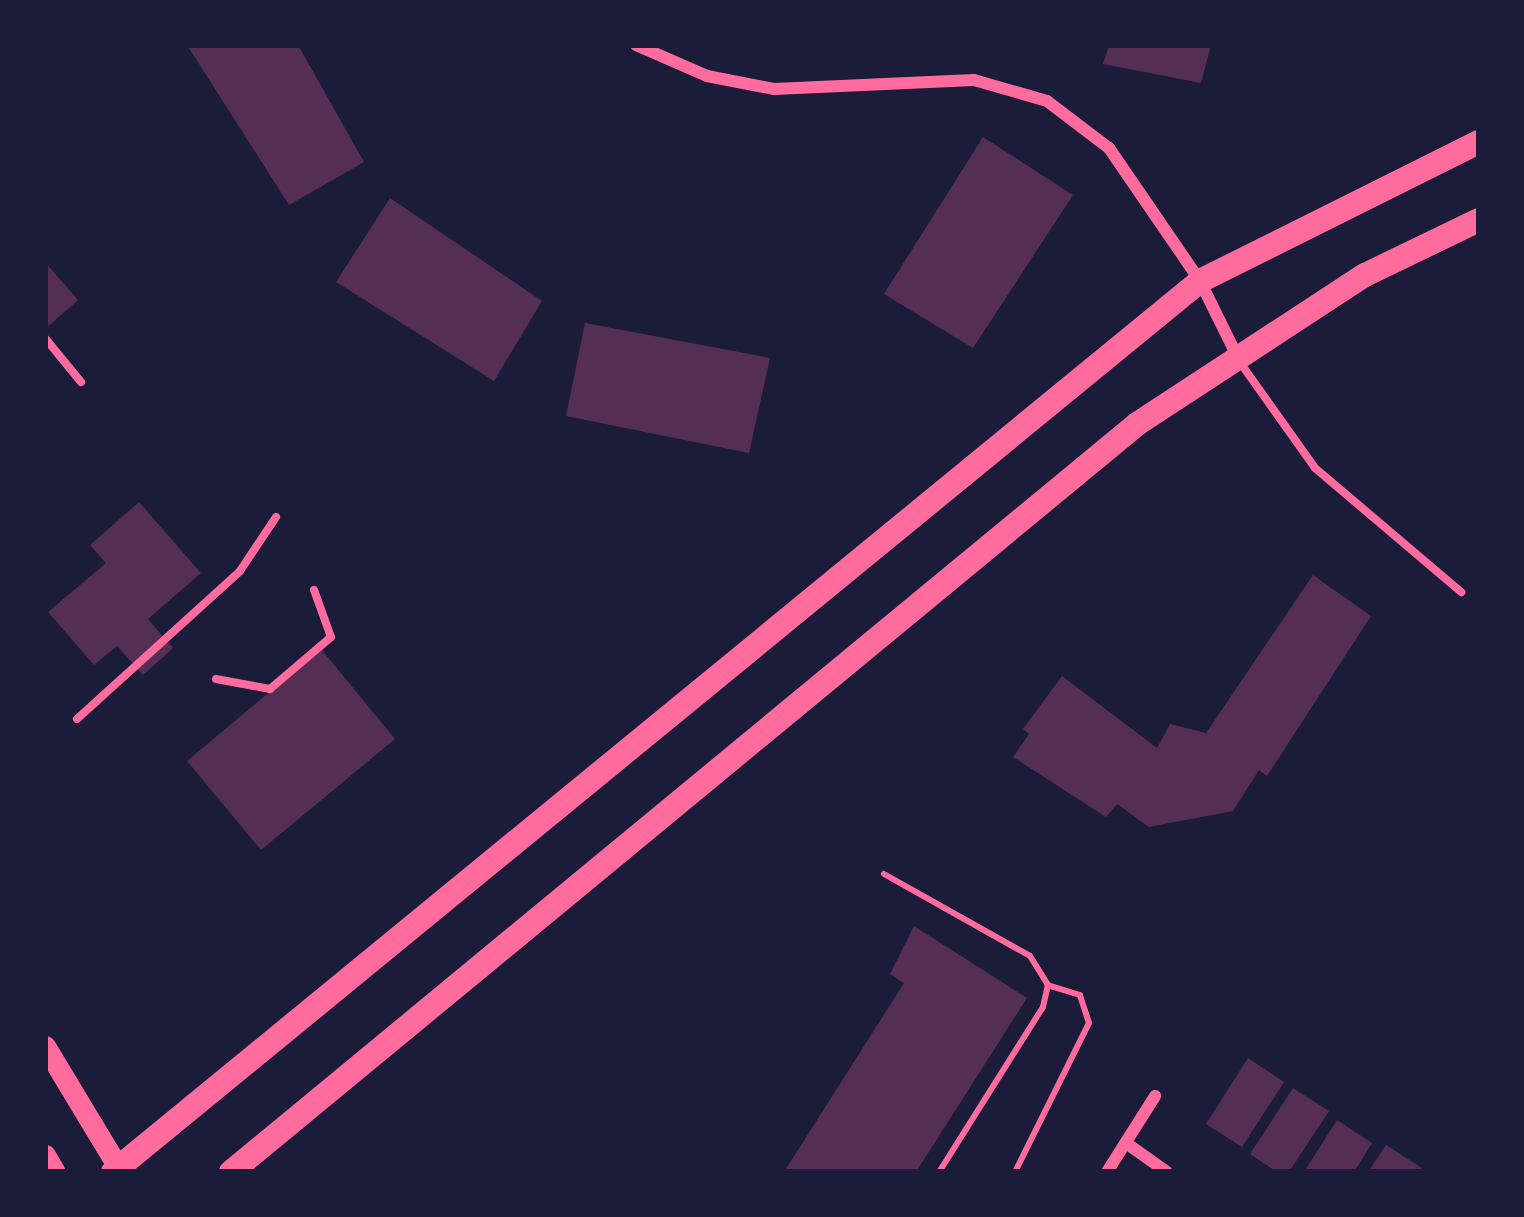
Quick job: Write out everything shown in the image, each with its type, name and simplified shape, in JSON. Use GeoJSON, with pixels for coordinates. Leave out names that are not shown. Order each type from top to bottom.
{"type":"FeatureCollection","features":[{"type":"Feature","properties":{"kind":"main road"},"geometry":{"type":"LineString","coordinates":[[45,1046],[118,1170],[1201,281],[1479,142]]}},
{"type":"Feature","properties":{"kind":"main road"},"geometry":{"type":"LineString","coordinates":[[231,1172],[938,585],[1236,355],[1365,275],[1479,220]]}},
{"type":"Feature","properties":{"kind":"main road"},"geometry":{"type":"LineString","coordinates":[[45,1155],[56,1172]]}},
{"type":"Feature","properties":{"kind":"street"},"geometry":{"type":"LineString","coordinates":[[636,45],[740,84],[974,80],[1047,101],[1109,148],[1201,281],[1236,355]]}},
{"type":"Feature","properties":{"kind":"street"},"geometry":{"type":"LineString","coordinates":[[1107,1172],[1155,1096]]}},
{"type":"Feature","properties":{"kind":"street"},"geometry":{"type":"LineString","coordinates":[[1126,1143],[1167,1172]]}},
{"type":"Feature","properties":{"kind":"lane"},"geometry":{"type":"LineString","coordinates":[[45,338],[80,382]]}},
{"type":"Feature","properties":{"kind":"lane"},"geometry":{"type":"LineString","coordinates":[[1236,355],[1316,468],[1461,592]]}},
{"type":"Feature","properties":{"kind":"lane"},"geometry":{"type":"LineString","coordinates":[[77,719],[240,571],[276,517]]}},
{"type":"Feature","properties":{"kind":"lane"},"geometry":{"type":"LineString","coordinates":[[216,679],[269,689],[332,637],[314,590]]}},
{"type":"Feature","properties":{"kind":"path"},"geometry":{"type":"LineString","coordinates":[[884,874],[1030,956],[1048,985],[1080,995],[1089,1023],[1015,1172]]}},
{"type":"Feature","properties":{"kind":"path"},"geometry":{"type":"LineString","coordinates":[[939,1172],[1043,1007],[1048,985]]}},
{"type":"Feature","properties":{"kind":"building"},"geometry":{"type":"Polygon","coordinates":[[[187,45],[298,45],[364,162],[289,205],[187,45]]]}},
{"type":"Feature","properties":{"kind":"building"},"geometry":{"type":"Polygon","coordinates":[[[1109,45],[1211,45],[1201,83],[1103,64],[1109,45]]]}},
{"type":"Feature","properties":{"kind":"building"},"geometry":{"type":"Polygon","coordinates":[[[983,137],[1073,195],[973,348],[884,294],[983,137]]]}},
{"type":"Feature","properties":{"kind":"building"},"geometry":{"type":"Polygon","coordinates":[[[390,198],[542,301],[494,381],[336,282],[390,198]]]}},
{"type":"Feature","properties":{"kind":"building"},"geometry":{"type":"Polygon","coordinates":[[[45,262],[78,300],[45,329],[45,262]]]}},
{"type":"Feature","properties":{"kind":"building"},"geometry":{"type":"Polygon","coordinates":[[[585,323],[770,358],[749,453],[566,416],[585,323]]]}},
{"type":"Feature","properties":{"kind":"building"},"geometry":{"type":"Polygon","coordinates":[[[139,502],[201,573],[148,619],[173,648],[143,675],[117,646],[94,665],[48,612],[106,563],[90,545],[139,502]]]}},
{"type":"Feature","properties":{"kind":"building"},"geometry":{"type":"Polygon","coordinates":[[[1313,575],[1371,616],[1267,776],[1259,770],[1233,811],[1149,827],[1117,804],[1106,817],[1013,757],[1029,734],[1023,729],[1062,676],[1157,748],[1170,724],[1206,733],[1313,575]]]}},
{"type":"Feature","properties":{"kind":"building"},"geometry":{"type":"Polygon","coordinates":[[[321,649],[395,739],[261,850],[187,761],[321,649]]]}},
{"type":"Feature","properties":{"kind":"building"},"geometry":{"type":"Polygon","coordinates":[[[914,926],[1027,998],[916,1172],[784,1172],[904,983],[890,974],[914,926]]]}},
{"type":"Feature","properties":{"kind":"building"},"geometry":{"type":"Polygon","coordinates":[[[1248,1058],[1284,1082],[1242,1147],[1206,1124],[1248,1058]]]}},
{"type":"Feature","properties":{"kind":"building"},"geometry":{"type":"Polygon","coordinates":[[[1293,1088],[1329,1111],[1289,1172],[1277,1172],[1250,1154],[1293,1088]]]}},
{"type":"Feature","properties":{"kind":"building"},"geometry":{"type":"Polygon","coordinates":[[[1337,1120],[1372,1143],[1354,1172],[1304,1172],[1337,1120]]]}},
{"type":"Feature","properties":{"kind":"building"},"geometry":{"type":"Polygon","coordinates":[[[1386,1145],[1422,1168],[1419,1172],[1368,1172],[1386,1145]]]}}]}
